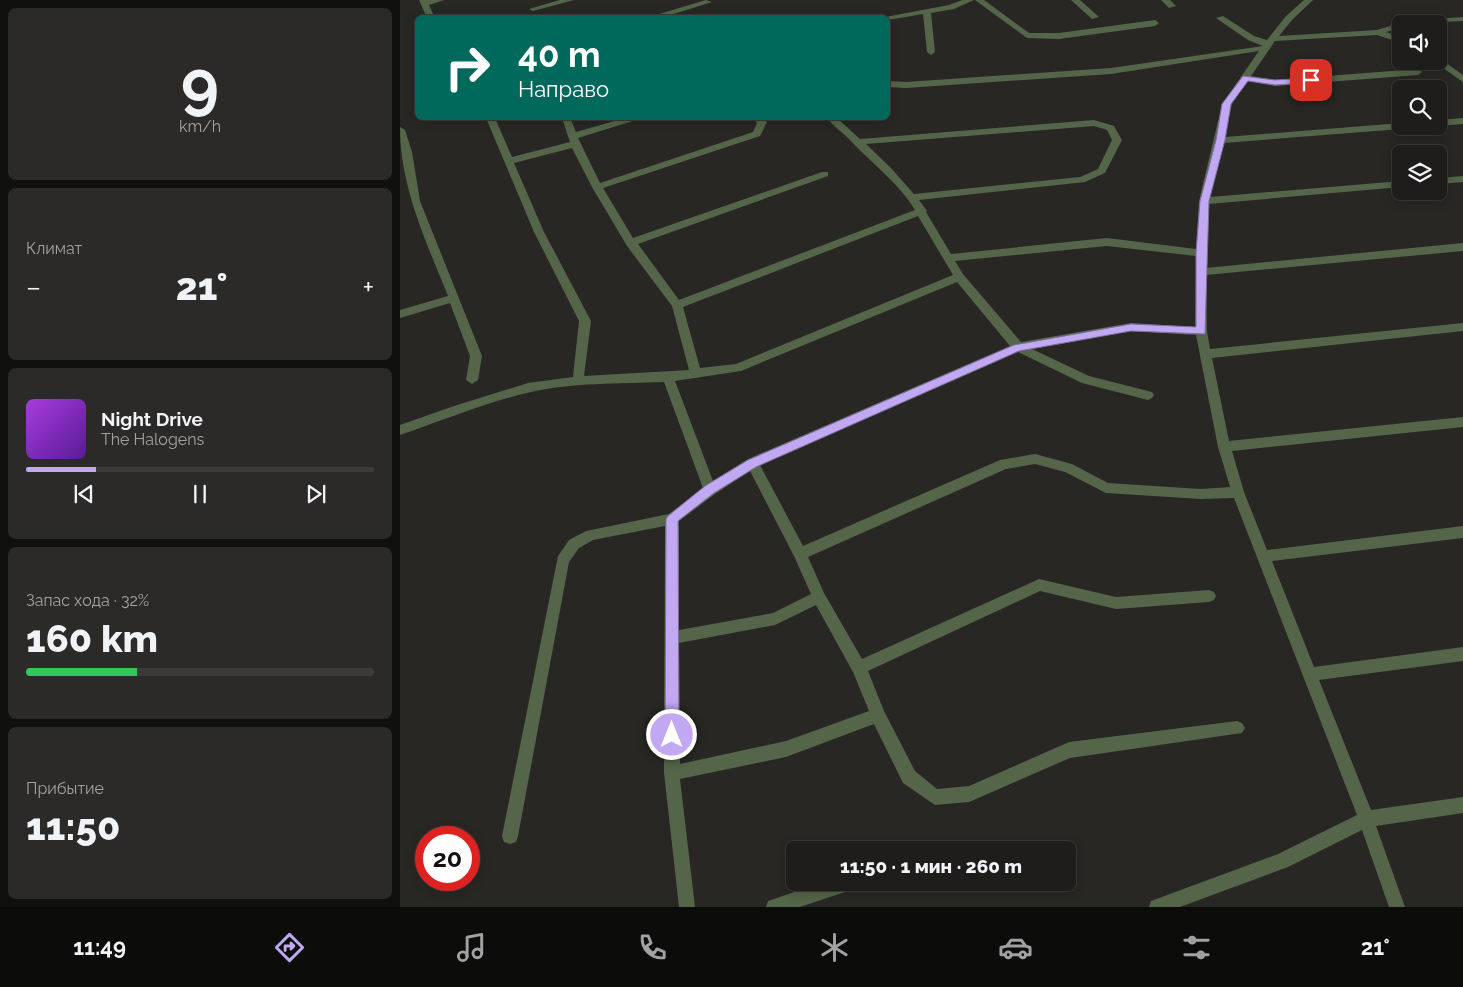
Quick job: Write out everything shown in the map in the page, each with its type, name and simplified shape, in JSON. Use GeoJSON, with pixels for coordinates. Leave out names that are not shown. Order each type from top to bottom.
{"type":"FeatureCollection","features":[{"type":"Feature","properties":{"kind":"lane"},"geometry":{"type":"LineString","coordinates":[[430,15],[424,2],[440,0]]}},
{"type":"Feature","properties":{"kind":"lane"},"geometry":{"type":"LineString","coordinates":[[530,0],[534,13],[570,0]]}},
{"type":"Feature","properties":{"kind":"lane"},"geometry":{"type":"LineString","coordinates":[[890,17],[951,7],[970,0]]}},
{"type":"Feature","properties":{"kind":"lane"},"geometry":{"type":"LineString","coordinates":[[979,0],[1028,36],[1059,36],[1155,23]]}},
{"type":"Feature","properties":{"kind":"lane"},"geometry":{"type":"LineString","coordinates":[[1075,0],[1095,17]]}},
{"type":"Feature","properties":{"kind":"lane"},"geometry":{"type":"LineString","coordinates":[[1165,0],[1172,6]]}},
{"type":"Feature","properties":{"kind":"lane"},"geometry":{"type":"LineString","coordinates":[[1309,0],[1289,18],[1227,104],[1204,201],[1201,253],[1201,331],[1224,447],[1238,492],[1366,819],[1398,907]]}},
{"type":"Feature","properties":{"kind":"lane"},"geometry":{"type":"LineString","coordinates":[[661,15],[708,2]]}},
{"type":"Feature","properties":{"kind":"lane"},"geometry":{"type":"LineString","coordinates":[[927,12],[931,52]]}},
{"type":"Feature","properties":{"kind":"lane"},"geometry":{"type":"LineString","coordinates":[[1220,18],[1251,38],[1269,44]]}},
{"type":"Feature","properties":{"kind":"lane"},"geometry":{"type":"LineString","coordinates":[[1447,20],[1463,19]]}},
{"type":"Feature","properties":{"kind":"lane"},"geometry":{"type":"LineString","coordinates":[[890,84],[906,85],[1111,71],[1269,44],[1378,32],[1392,28]]}},
{"type":"Feature","properties":{"kind":"lane"},"geometry":{"type":"LineString","coordinates":[[1378,32],[1392,37]]}},
{"type":"Feature","properties":{"kind":"lane"},"geometry":{"type":"LineString","coordinates":[[1447,67],[1463,78]]}},
{"type":"Feature","properties":{"kind":"lane"},"geometry":{"type":"LineString","coordinates":[[1451,70],[1463,69]]}},
{"type":"Feature","properties":{"kind":"lane"},"geometry":{"type":"LineString","coordinates":[[1246,78],[1275,83],[1418,72]]}},
{"type":"Feature","properties":{"kind":"lane"},"geometry":{"type":"LineString","coordinates":[[491,120],[538,232],[585,321],[578,381]]}},
{"type":"Feature","properties":{"kind":"lane"},"geometry":{"type":"LineString","coordinates":[[567,120],[574,140],[597,187],[631,243],[677,305],[696,374]]}},
{"type":"Feature","properties":{"kind":"lane"},"geometry":{"type":"LineString","coordinates":[[508,161],[574,140],[628,120]]}},
{"type":"Feature","properties":{"kind":"lane"},"geometry":{"type":"LineString","coordinates":[[597,187],[757,134],[762,122],[760,120]]}},
{"type":"Feature","properties":{"kind":"lane"},"geometry":{"type":"LineString","coordinates":[[834,120],[887,169],[912,197],[922,211],[959,277],[1018,348],[1086,380],[1148,395]]}},
{"type":"Feature","properties":{"kind":"lane"},"geometry":{"type":"LineString","coordinates":[[1447,122],[1463,121]]}},
{"type":"Feature","properties":{"kind":"lane"},"geometry":{"type":"LineString","coordinates":[[856,142],[1094,123],[1110,128],[1117,140],[1102,172],[1082,180],[912,197]]}},
{"type":"Feature","properties":{"kind":"lane"},"geometry":{"type":"LineString","coordinates":[[1220,140],[1392,127]]}},
{"type":"Feature","properties":{"kind":"lane"},"geometry":{"type":"LineString","coordinates":[[400,130],[407,152],[415,201],[476,356],[472,380]]}},
{"type":"Feature","properties":{"kind":"lane"},"geometry":{"type":"LineString","coordinates":[[631,243],[825,174]]}},
{"type":"Feature","properties":{"kind":"lane"},"geometry":{"type":"LineString","coordinates":[[1447,180],[1463,178]]}},
{"type":"Feature","properties":{"kind":"lane"},"geometry":{"type":"LineString","coordinates":[[1204,201],[1392,185]]}},
{"type":"Feature","properties":{"kind":"lane"},"geometry":{"type":"LineString","coordinates":[[677,305],[922,211]]}},
{"type":"Feature","properties":{"kind":"lane"},"geometry":{"type":"LineString","coordinates":[[948,258],[1107,242],[1201,253]]}},
{"type":"Feature","properties":{"kind":"lane"},"geometry":{"type":"LineString","coordinates":[[1201,272],[1463,247]]}},
{"type":"Feature","properties":{"kind":"lane"},"geometry":{"type":"LineString","coordinates":[[400,430],[458,409],[528,388],[578,381],[668,377],[736,368],[959,277]]}},
{"type":"Feature","properties":{"kind":"lane"},"geometry":{"type":"LineString","coordinates":[[400,314],[454,298]]}},
{"type":"Feature","properties":{"kind":"lane"},"geometry":{"type":"LineString","coordinates":[[510,836],[563,560],[574,544],[591,534],[672,519],[710,490],[752,463],[1018,348],[1131,327],[1201,331]]}},
{"type":"Feature","properties":{"kind":"lane"},"geometry":{"type":"LineString","coordinates":[[1205,354],[1463,327]]}},
{"type":"Feature","properties":{"kind":"lane"},"geometry":{"type":"LineString","coordinates":[[668,377],[710,490]]}},
{"type":"Feature","properties":{"kind":"lane"},"geometry":{"type":"LineString","coordinates":[[1224,447],[1463,422]]}},
{"type":"Feature","properties":{"kind":"lane"},"geometry":{"type":"LineString","coordinates":[[800,554],[1004,464],[1034,459],[1068,468],[1106,488],[1202,494],[1238,492]]}},
{"type":"Feature","properties":{"kind":"lane"},"geometry":{"type":"LineString","coordinates":[[752,463],[800,554],[819,597],[858,668],[878,715],[909,777],[935,797],[970,794],[1069,750],[1237,728]]}},
{"type":"Feature","properties":{"kind":"lane"},"geometry":{"type":"LineString","coordinates":[[672,519],[672,773],[687,907]]}},
{"type":"Feature","properties":{"kind":"lane"},"geometry":{"type":"LineString","coordinates":[[1264,556],[1463,532]]}},
{"type":"Feature","properties":{"kind":"lane"},"geometry":{"type":"LineString","coordinates":[[858,668],[1039,585],[1116,603],[1209,596]]}},
{"type":"Feature","properties":{"kind":"lane"},"geometry":{"type":"LineString","coordinates":[[672,638],[775,619],[819,597]]}},
{"type":"Feature","properties":{"kind":"lane"},"geometry":{"type":"LineString","coordinates":[[1310,674],[1463,654]]}},
{"type":"Feature","properties":{"kind":"lane"},"geometry":{"type":"LineString","coordinates":[[672,773],[786,749],[878,715]]}},
{"type":"Feature","properties":{"kind":"lane"},"geometry":{"type":"LineString","coordinates":[[1157,907],[1282,861],[1366,819],[1463,805]]}},
{"type":"Feature","properties":{"kind":"lane"},"geometry":{"type":"LineString","coordinates":[[774,907],[824,891]]}},
{"type":"Feature","properties":{"kind":"route"},"geometry":{"type":"LineString","coordinates":[[672,735],[672,519],[710,490],[752,463],[1018,348],[1131,327],[1201,331],[1201,253],[1204,201],[1227,104],[1246,78],[1275,83],[1311,80]]}}]}
